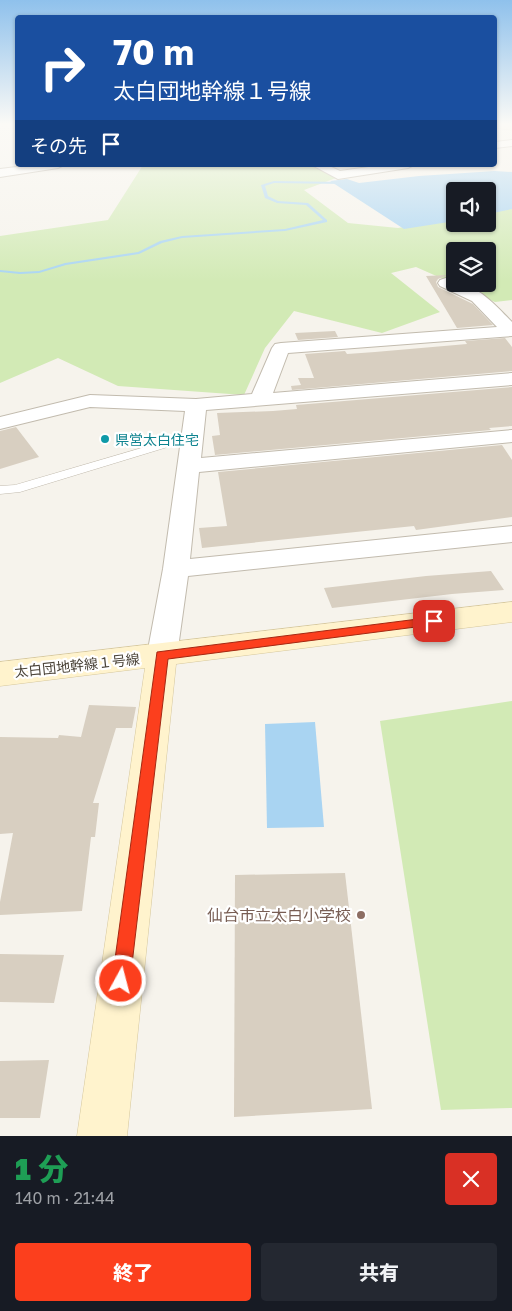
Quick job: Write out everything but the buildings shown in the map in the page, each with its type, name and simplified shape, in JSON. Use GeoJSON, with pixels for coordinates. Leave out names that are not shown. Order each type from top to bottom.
{"type":"FeatureCollection","features":[{"type":"Feature","properties":{"kind":"street"},"geometry":{"type":"LineString","coordinates":[[464,292],[478,298],[511,331]]}},
{"type":"Feature","properties":{"kind":"street"},"geometry":{"type":"LineString","coordinates":[[260,400],[282,348],[511,331]]}},
{"type":"Feature","properties":{"kind":"street"},"geometry":{"type":"LineString","coordinates":[[0,423],[90,401],[196,405],[512,379]]}},
{"type":"Feature","properties":{"kind":"street"},"geometry":{"type":"LineString","coordinates":[[102,1136],[162,655],[176,569],[196,405]]}},
{"type":"Feature","properties":{"kind":"street"},"geometry":{"type":"LineString","coordinates":[[189,466],[512,436]]}},
{"type":"Feature","properties":{"kind":"street"},"geometry":{"type":"LineString","coordinates":[[176,569],[512,534]]}},
{"type":"Feature","properties":{"kind":"street","name":"太白団地幹線１号線"},"geometry":{"type":"LineString","coordinates":[[0,674],[512,612]]}},
{"type":"Feature","properties":{"kind":"lane"},"geometry":{"type":"LineString","coordinates":[[0,490],[16,489],[193,436]]}},
{"type":"Feature","properties":{"kind":"green space"},"geometry":{"type":"Polygon","coordinates":[[[136,176],[332,176],[336,178],[304,190],[348,223],[398,228],[446,220],[446,232],[496,232],[496,211],[512,208],[512,300],[495,302],[472,292],[496,292],[496,242],[446,242],[446,280],[416,267],[391,273],[440,312],[382,333],[294,311],[265,348],[244,395],[118,386],[58,358],[0,383],[0,236],[108,220],[136,176]]]}},
{"type":"Feature","properties":{"kind":"green space"},"geometry":{"type":"Polygon","coordinates":[[[512,701],[512,1108],[441,1110],[380,721],[512,701]]]}},
{"type":"Feature","properties":{"kind":"water"},"geometry":{"type":"Polygon","coordinates":[[[419,176],[512,176],[512,209],[496,212],[496,182],[446,182],[446,222],[404,229],[330,181],[347,179],[359,183],[419,176]]]}},
{"type":"Feature","properties":{"kind":"water"},"geometry":{"type":"Polygon","coordinates":[[[315,722],[324,827],[267,828],[265,724],[315,722]]]}},
{"type":"Feature","properties":{"kind":"waterway"},"geometry":{"type":"LineString","coordinates":[[0,271],[39,272],[65,264],[139,253],[161,242],[182,237],[285,230],[326,221],[307,204],[277,202],[266,197],[263,185],[274,182],[342,183]]}},
{"type":"Feature","properties":{"kind":"place","name":"県営太白住宅"},"geometry":{"type":"Point","coordinates":[105,439]}},
{"type":"Feature","properties":{"kind":"place","name":"仙台市立太白小学校"},"geometry":{"type":"Point","coordinates":[361,915]}},
{"type":"Feature","properties":{"kind":"route"},"geometry":{"type":"LineString","coordinates":[[121,981],[162,655],[434,621]]}}]}
